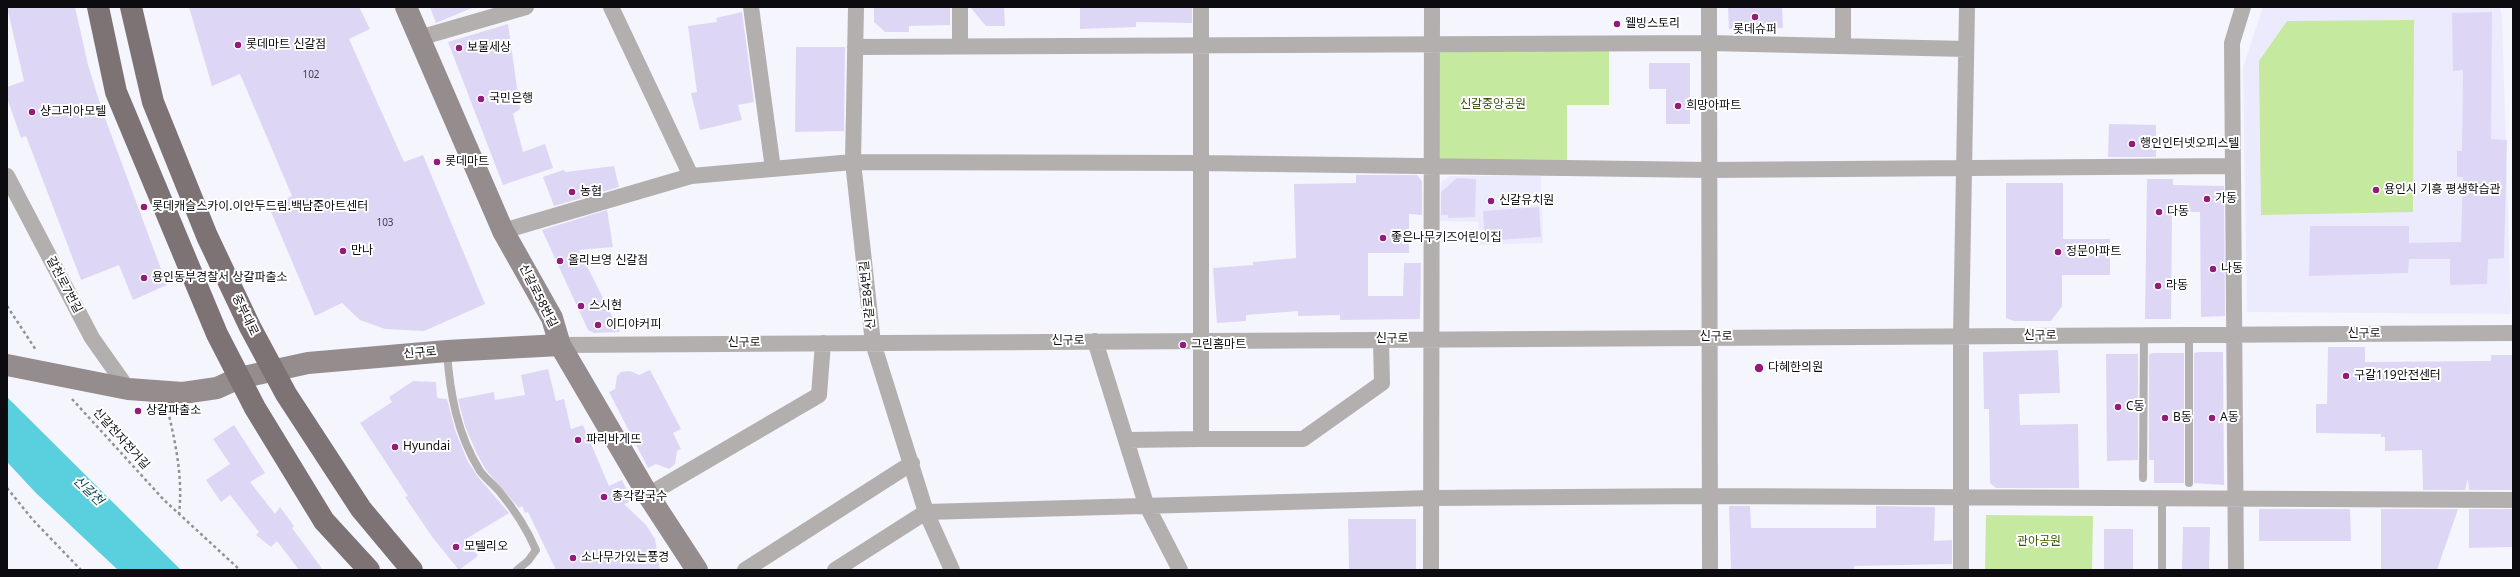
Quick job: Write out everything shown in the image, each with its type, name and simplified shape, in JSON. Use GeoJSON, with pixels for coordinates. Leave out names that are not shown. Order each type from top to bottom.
{"type":"FeatureCollection","features":[{"type":"Feature","properties":{"kind":"main road"},"geometry":{"type":"LineString","coordinates":[[98,7],[116,92],[217,334],[255,408],[324,520],[368,570]]}},
{"type":"Feature","properties":{"kind":"main road","name":"중부대로"},"geometry":{"type":"LineString","coordinates":[[131,7],[152,102],[207,236],[272,370],[361,509],[412,570]]}},
{"type":"Feature","properties":{"kind":"street","name":"신갈로58번길"},"geometry":{"type":"LineString","coordinates":[[406,7],[503,231],[552,318],[560,345],[648,495],[696,570]]}},
{"type":"Feature","properties":{"kind":"street"},"geometry":{"type":"LineString","coordinates":[[419,38],[526,7]]}},
{"type":"Feature","properties":{"kind":"street"},"geometry":{"type":"LineString","coordinates":[[611,7],[691,176]]}},
{"type":"Feature","properties":{"kind":"street"},"geometry":{"type":"LineString","coordinates":[[751,7],[773,169]]}},
{"type":"Feature","properties":{"kind":"street","name":"신갈로84번길"},"geometry":{"type":"LineString","coordinates":[[856,7],[853,162],[873,343],[912,463],[926,512],[952,570]]}},
{"type":"Feature","properties":{"kind":"street"},"geometry":{"type":"LineString","coordinates":[[960,7],[960,46]]}},
{"type":"Feature","properties":{"kind":"street"},"geometry":{"type":"LineString","coordinates":[[1201,7],[1201,439]]}},
{"type":"Feature","properties":{"kind":"street"},"geometry":{"type":"LineString","coordinates":[[1431,570],[1432,7]]}},
{"type":"Feature","properties":{"kind":"street"},"geometry":{"type":"LineString","coordinates":[[1709,7],[1710,570]]}},
{"type":"Feature","properties":{"kind":"street"},"geometry":{"type":"LineString","coordinates":[[1842,46],[1843,7]]}},
{"type":"Feature","properties":{"kind":"street"},"geometry":{"type":"LineString","coordinates":[[1961,570],[1961,336],[1967,7]]}},
{"type":"Feature","properties":{"kind":"street"},"geometry":{"type":"LineString","coordinates":[[2236,570],[2236,334],[2232,43],[2243,7]]}},
{"type":"Feature","properties":{"kind":"street"},"geometry":{"type":"LineString","coordinates":[[855,47],[1201,44],[1709,43],[1966,49]]}},
{"type":"Feature","properties":{"kind":"street"},"geometry":{"type":"LineString","coordinates":[[503,231],[691,176],[853,162],[1202,163],[1709,170],[2233,166]]}},
{"type":"Feature","properties":{"kind":"street","name":"갈천로7번길"},"geometry":{"type":"LineString","coordinates":[[7,176],[92,338],[128,389]]}},
{"type":"Feature","properties":{"kind":"street","name":"신구로"},"geometry":{"type":"LineString","coordinates":[[7,365],[128,389],[164,393],[183,393],[217,388],[240,378],[308,363],[447,351],[560,345],[2513,333]]}},
{"type":"Feature","properties":{"kind":"street"},"geometry":{"type":"LineString","coordinates":[[1126,440],[1304,439],[1382,383],[1380,340]]}},
{"type":"Feature","properties":{"kind":"street"},"geometry":{"type":"LineString","coordinates":[[1095,341],[1146,504],[1180,570]]}},
{"type":"Feature","properties":{"kind":"street"},"geometry":{"type":"LineString","coordinates":[[648,495],[819,395],[823,343]]}},
{"type":"Feature","properties":{"kind":"street"},"geometry":{"type":"LineString","coordinates":[[745,570],[912,463]]}},
{"type":"Feature","properties":{"kind":"street"},"geometry":{"type":"LineString","coordinates":[[835,570],[926,512],[1146,504],[1431,498],[1710,496],[2513,500]]}},
{"type":"Feature","properties":{"kind":"lane"},"geometry":{"type":"LineString","coordinates":[[2143,478],[2144,335]]}},
{"type":"Feature","properties":{"kind":"lane"},"geometry":{"type":"LineString","coordinates":[[2188,483],[2189,335]]}},
{"type":"Feature","properties":{"kind":"lane"},"geometry":{"type":"LineString","coordinates":[[447,351],[450,392],[461,433],[480,472],[500,492],[527,530],[536,550],[528,561],[517,570]]}},
{"type":"Feature","properties":{"kind":"lane"},"geometry":{"type":"LineString","coordinates":[[2162,498],[2162,570]]}},
{"type":"Feature","properties":{"kind":"path"},"geometry":{"type":"LineString","coordinates":[[7,306],[12,317],[39,354]]}},
{"type":"Feature","properties":{"kind":"path"},"geometry":{"type":"LineString","coordinates":[[164,393],[177,448],[181,499],[179,514]]}},
{"type":"Feature","properties":{"kind":"path","name":"신갈천자전거길"},"geometry":{"type":"LineString","coordinates":[[70,396],[179,514],[240,570]]}},
{"type":"Feature","properties":{"kind":"path"},"geometry":{"type":"LineString","coordinates":[[7,488],[33,520],[81,570]]}},
{"type":"Feature","properties":{"kind":"shaded area","name":"용인시 기흥 평생학습관"},"geometry":{"type":"Polygon","coordinates":[[[2263,7],[2500,7],[2502,17],[2511,314],[2247,312],[2243,67],[2263,7]]]}},
{"type":"Feature","properties":{"kind":"shaded area","name":"신갈유치원"},"geometry":{"type":"Polygon","coordinates":[[[1450,176],[1541,176],[1543,243],[1478,245],[1478,222],[1440,221],[1441,182],[1450,176]]]}},
{"type":"Feature","properties":{"kind":"green space"},"geometry":{"type":"Polygon","coordinates":[[[2414,20],[2413,212],[2261,215],[2259,61],[2287,21],[2414,20]]]}},
{"type":"Feature","properties":{"kind":"green space","name":"신갈중앙공원"},"geometry":{"type":"Polygon","coordinates":[[[1432,43],[1609,44],[1609,105],[1567,105],[1567,168],[1431,167],[1432,43]]]}},
{"type":"Feature","properties":{"kind":"green space","name":"관아공원"},"geometry":{"type":"Polygon","coordinates":[[[1986,515],[2093,516],[2092,570],[1985,570],[1986,515]]]}},
{"type":"Feature","properties":{"kind":"water","name":"신갈천"},"geometry":{"type":"Polygon","coordinates":[[[7,397],[181,570],[118,570],[36,493],[7,462],[7,397]]]}},
{"type":"Feature","properties":{"kind":"building"},"geometry":{"type":"Polygon","coordinates":[[[7,7],[75,7],[88,65],[102,110],[167,285],[133,300],[119,265],[81,280],[26,136],[21,138],[7,98],[7,87],[24,81],[7,7]]]}},
{"type":"Feature","properties":{"kind":"building"},"geometry":{"type":"Polygon","coordinates":[[[189,7],[359,7],[370,29],[349,39],[404,162],[423,155],[485,304],[424,331],[385,329],[360,320],[342,303],[315,316],[269,207],[292,196],[240,74],[212,86],[189,7]]]}},
{"type":"Feature","properties":{"kind":"building"},"geometry":{"type":"Polygon","coordinates":[[[430,7],[474,7],[436,23],[430,7]]]}},
{"type":"Feature","properties":{"kind":"building"},"geometry":{"type":"Polygon","coordinates":[[[874,7],[950,7],[950,25],[909,26],[909,32],[885,32],[874,22],[874,7]]]}},
{"type":"Feature","properties":{"kind":"building"},"geometry":{"type":"Polygon","coordinates":[[[970,7],[1004,7],[1005,26],[986,26],[970,7]]]}},
{"type":"Feature","properties":{"kind":"building"},"geometry":{"type":"Polygon","coordinates":[[[1080,7],[1192,7],[1192,23],[1136,22],[1136,27],[1080,29],[1080,7]]]}},
{"type":"Feature","properties":{"kind":"building","name":"롯데슈퍼"},"geometry":{"type":"Polygon","coordinates":[[[1728,7],[1782,7],[1783,28],[1729,29],[1728,7]]]}},
{"type":"Feature","properties":{"kind":"building"},"geometry":{"type":"Polygon","coordinates":[[[742,12],[754,102],[738,105],[742,120],[700,130],[691,93],[697,92],[688,26],[717,22],[716,18],[742,12]]]}},
{"type":"Feature","properties":{"kind":"building"},"geometry":{"type":"Polygon","coordinates":[[[2492,12],[2491,139],[2507,140],[2504,258],[2488,259],[2487,284],[2450,285],[2450,259],[2409,259],[2408,273],[2309,276],[2310,226],[2409,226],[2409,243],[2461,242],[2463,177],[2457,177],[2457,151],[2462,151],[2463,70],[2453,71],[2452,13],[2492,12]]]}},
{"type":"Feature","properties":{"kind":"building"},"geometry":{"type":"Polygon","coordinates":[[[508,24],[520,109],[513,114],[523,152],[545,144],[553,168],[503,185],[448,42],[508,24]]]}},
{"type":"Feature","properties":{"kind":"building"},"geometry":{"type":"Polygon","coordinates":[[[796,47],[845,47],[844,131],[795,132],[796,47]]]}},
{"type":"Feature","properties":{"kind":"building","name":"희망아파트"},"geometry":{"type":"Polygon","coordinates":[[[1649,63],[1690,63],[1690,124],[1666,124],[1666,89],[1649,89],[1649,63]]]}},
{"type":"Feature","properties":{"kind":"building","name":"행인인터넷오피스텔"},"geometry":{"type":"Polygon","coordinates":[[[2109,124],[2156,125],[2156,157],[2108,157],[2109,124]]]}},
{"type":"Feature","properties":{"kind":"building"},"geometry":{"type":"Polygon","coordinates":[[[614,166],[619,187],[554,206],[543,177],[563,170],[566,172],[614,166]]]}},
{"type":"Feature","properties":{"kind":"building"},"geometry":{"type":"Polygon","coordinates":[[[1356,175],[1417,175],[1422,181],[1422,215],[1409,214],[1409,253],[1368,253],[1368,296],[1403,296],[1404,263],[1421,263],[1420,319],[1340,320],[1340,315],[1298,316],[1298,311],[1246,315],[1246,321],[1217,323],[1213,268],[1253,265],[1253,262],[1296,258],[1294,184],[1356,183],[1356,175]]]}},
{"type":"Feature","properties":{"kind":"building"},"geometry":{"type":"Polygon","coordinates":[[[1457,178],[1476,179],[1475,217],[1448,218],[1448,215],[1441,215],[1441,192],[1457,178]]]}},
{"type":"Feature","properties":{"kind":"building"},"geometry":{"type":"Polygon","coordinates":[[[2147,179],[2173,179],[2173,185],[2224,186],[2225,316],[2201,317],[2200,212],[2172,212],[2171,319],[2145,319],[2147,179]]]}},
{"type":"Feature","properties":{"kind":"building","name":"정문아파트"},"geometry":{"type":"Polygon","coordinates":[[[2006,183],[2063,183],[2063,239],[2110,239],[2110,275],[2062,275],[2062,306],[2051,321],[2014,321],[2006,318],[2006,183]]]}},
{"type":"Feature","properties":{"kind":"building"},"geometry":{"type":"Polygon","coordinates":[[[1539,207],[1541,237],[1485,241],[1483,211],[1539,207]]]}},
{"type":"Feature","properties":{"kind":"building"},"geometry":{"type":"Polygon","coordinates":[[[607,210],[613,247],[579,250],[620,332],[594,333],[588,330],[542,230],[607,210]]]}},
{"type":"Feature","properties":{"kind":"building"},"geometry":{"type":"Polygon","coordinates":[[[2328,347],[2365,347],[2365,362],[2491,361],[2491,355],[2513,355],[2513,490],[2469,490],[2468,479],[2465,490],[2423,490],[2422,450],[2385,451],[2385,437],[2381,437],[2381,434],[2316,433],[2316,404],[2327,404],[2328,347]]]}},
{"type":"Feature","properties":{"kind":"building"},"geometry":{"type":"Polygon","coordinates":[[[2058,350],[2060,393],[2019,394],[2020,425],[2078,424],[2079,488],[1996,488],[1990,483],[1989,409],[1984,409],[1983,352],[2058,350]]]}},
{"type":"Feature","properties":{"kind":"building","name":"A동"},"geometry":{"type":"Polygon","coordinates":[[[2223,352],[2224,485],[2194,483],[2194,353],[2223,352]]]}},
{"type":"Feature","properties":{"kind":"building","name":"B동"},"geometry":{"type":"Polygon","coordinates":[[[2184,353],[2184,483],[2154,483],[2154,460],[2149,460],[2149,354],[2184,353]]]}},
{"type":"Feature","properties":{"kind":"building","name":"C동"},"geometry":{"type":"Polygon","coordinates":[[[2106,354],[2138,354],[2138,460],[2107,461],[2106,354]]]}},
{"type":"Feature","properties":{"kind":"building"},"geometry":{"type":"Polygon","coordinates":[[[548,369],[556,401],[564,399],[571,429],[583,425],[609,486],[622,480],[632,501],[624,504],[646,525],[655,539],[660,570],[556,570],[528,512],[525,513],[522,506],[519,508],[486,470],[477,454],[465,426],[458,399],[494,392],[495,400],[525,395],[521,375],[548,369]]]}},
{"type":"Feature","properties":{"kind":"building"},"geometry":{"type":"Polygon","coordinates":[[[650,370],[681,429],[673,433],[681,449],[677,451],[675,464],[669,469],[656,464],[648,468],[609,392],[615,389],[617,376],[621,372],[630,371],[639,375],[650,370]]]}},
{"type":"Feature","properties":{"kind":"building"},"geometry":{"type":"Polygon","coordinates":[[[413,381],[436,382],[437,398],[447,399],[455,430],[467,460],[478,477],[509,513],[466,539],[478,556],[459,570],[433,538],[405,497],[408,496],[360,423],[392,402],[389,397],[413,381]]]}},
{"type":"Feature","properties":{"kind":"building"},"geometry":{"type":"Polygon","coordinates":[[[234,425],[265,473],[250,482],[275,514],[280,507],[294,526],[292,528],[323,570],[299,570],[277,541],[271,547],[256,535],[259,532],[230,495],[221,502],[206,480],[230,464],[213,439],[234,425]]]}},
{"type":"Feature","properties":{"kind":"building"},"geometry":{"type":"Polygon","coordinates":[[[1729,506],[1750,506],[1751,528],[1876,528],[1876,506],[1935,507],[1934,541],[1952,540],[1952,564],[1854,566],[1854,570],[1731,570],[1729,506]]]}},
{"type":"Feature","properties":{"kind":"building"},"geometry":{"type":"Polygon","coordinates":[[[2259,509],[2350,509],[2351,541],[2259,541],[2259,509]]]}},
{"type":"Feature","properties":{"kind":"building"},"geometry":{"type":"Polygon","coordinates":[[[2381,509],[2458,509],[2437,570],[2381,570],[2381,509]]]}},
{"type":"Feature","properties":{"kind":"building"},"geometry":{"type":"Polygon","coordinates":[[[2469,509],[2513,509],[2513,547],[2469,548],[2469,509]]]}},
{"type":"Feature","properties":{"kind":"building"},"geometry":{"type":"Polygon","coordinates":[[[1348,519],[1416,519],[1416,570],[1349,570],[1348,519]]]}},
{"type":"Feature","properties":{"kind":"building"},"geometry":{"type":"Polygon","coordinates":[[[2183,527],[2210,527],[2209,570],[2182,570],[2183,527]]]}},
{"type":"Feature","properties":{"kind":"building"},"geometry":{"type":"Polygon","coordinates":[[[2104,529],[2133,529],[2133,570],[2104,570],[2104,529]]]}},
{"type":"Feature","properties":{"kind":"place","name":"롯데슈퍼"},"geometry":{"type":"Point","coordinates":[1755,17]}},
{"type":"Feature","properties":{"kind":"place","name":"웰빙스토리"},"geometry":{"type":"Point","coordinates":[1617,24]}},
{"type":"Feature","properties":{"kind":"place","name":"롯데마트 신갈점"},"geometry":{"type":"Point","coordinates":[238,45]}},
{"type":"Feature","properties":{"kind":"place","name":"보물세상"},"geometry":{"type":"Point","coordinates":[459,48]}},
{"type":"Feature","properties":{"kind":"place","name":"국민은행"},"geometry":{"type":"Point","coordinates":[481,99]}},
{"type":"Feature","properties":{"kind":"place","name":"희망아파트"},"geometry":{"type":"Point","coordinates":[1678,106]}},
{"type":"Feature","properties":{"kind":"place","name":"샹그리아모텔"},"geometry":{"type":"Point","coordinates":[32,112]}},
{"type":"Feature","properties":{"kind":"place","name":"행인인터넷오피스텔"},"geometry":{"type":"Point","coordinates":[2132,144]}},
{"type":"Feature","properties":{"kind":"place","name":"롯데마트"},"geometry":{"type":"Point","coordinates":[437,162]}},
{"type":"Feature","properties":{"kind":"place","name":"용인시 기흥 평생학습관"},"geometry":{"type":"Point","coordinates":[2376,190]}},
{"type":"Feature","properties":{"kind":"place","name":"농협"},"geometry":{"type":"Point","coordinates":[572,192]}},
{"type":"Feature","properties":{"kind":"place","name":"가동"},"geometry":{"type":"Point","coordinates":[2207,199]}},
{"type":"Feature","properties":{"kind":"place","name":"신갈유치원"},"geometry":{"type":"Point","coordinates":[1491,201]}},
{"type":"Feature","properties":{"kind":"place","name":"롯데캐슬스카이.이안두드림.백남준아트센터"},"geometry":{"type":"Point","coordinates":[144,207]}},
{"type":"Feature","properties":{"kind":"place","name":"다동"},"geometry":{"type":"Point","coordinates":[2159,212]}},
{"type":"Feature","properties":{"kind":"place","name":"좋은나무키즈어린이집"},"geometry":{"type":"Point","coordinates":[1383,238]}},
{"type":"Feature","properties":{"kind":"place","name":"만나"},"geometry":{"type":"Point","coordinates":[343,251]}},
{"type":"Feature","properties":{"kind":"place","name":"정문아파트"},"geometry":{"type":"Point","coordinates":[2058,252]}},
{"type":"Feature","properties":{"kind":"place","name":"올리브영 신갈점"},"geometry":{"type":"Point","coordinates":[560,261]}},
{"type":"Feature","properties":{"kind":"place","name":"나동"},"geometry":{"type":"Point","coordinates":[2213,269]}},
{"type":"Feature","properties":{"kind":"place","name":"용인동부경찰서 상갈파출소"},"geometry":{"type":"Point","coordinates":[144,278]}},
{"type":"Feature","properties":{"kind":"place","name":"라동"},"geometry":{"type":"Point","coordinates":[2158,286]}},
{"type":"Feature","properties":{"kind":"place","name":"스시현"},"geometry":{"type":"Point","coordinates":[581,306]}},
{"type":"Feature","properties":{"kind":"place","name":"이디야커피"},"geometry":{"type":"Point","coordinates":[598,325]}},
{"type":"Feature","properties":{"kind":"place","name":"그린홈마트"},"geometry":{"type":"Point","coordinates":[1183,345]}},
{"type":"Feature","properties":{"kind":"place","name":"다혜한의원"},"geometry":{"type":"Point","coordinates":[1759,368]}},
{"type":"Feature","properties":{"kind":"place","name":"구갈119안전센터"},"geometry":{"type":"Point","coordinates":[2346,376]}},
{"type":"Feature","properties":{"kind":"place","name":"C동"},"geometry":{"type":"Point","coordinates":[2118,407]}},
{"type":"Feature","properties":{"kind":"place","name":"상갈파출소"},"geometry":{"type":"Point","coordinates":[138,411]}},
{"type":"Feature","properties":{"kind":"place","name":"B동"},"geometry":{"type":"Point","coordinates":[2165,418]}},
{"type":"Feature","properties":{"kind":"place","name":"A동"},"geometry":{"type":"Point","coordinates":[2212,418]}},
{"type":"Feature","properties":{"kind":"place","name":"파리바게뜨"},"geometry":{"type":"Point","coordinates":[578,440]}},
{"type":"Feature","properties":{"kind":"place","name":"Hyundai"},"geometry":{"type":"Point","coordinates":[395,447]}},
{"type":"Feature","properties":{"kind":"place","name":"총각칼국수"},"geometry":{"type":"Point","coordinates":[604,497]}},
{"type":"Feature","properties":{"kind":"place","name":"모텔리오"},"geometry":{"type":"Point","coordinates":[456,547]}},
{"type":"Feature","properties":{"kind":"place","name":"소나무가있는풍경"},"geometry":{"type":"Point","coordinates":[573,558]}}]}
